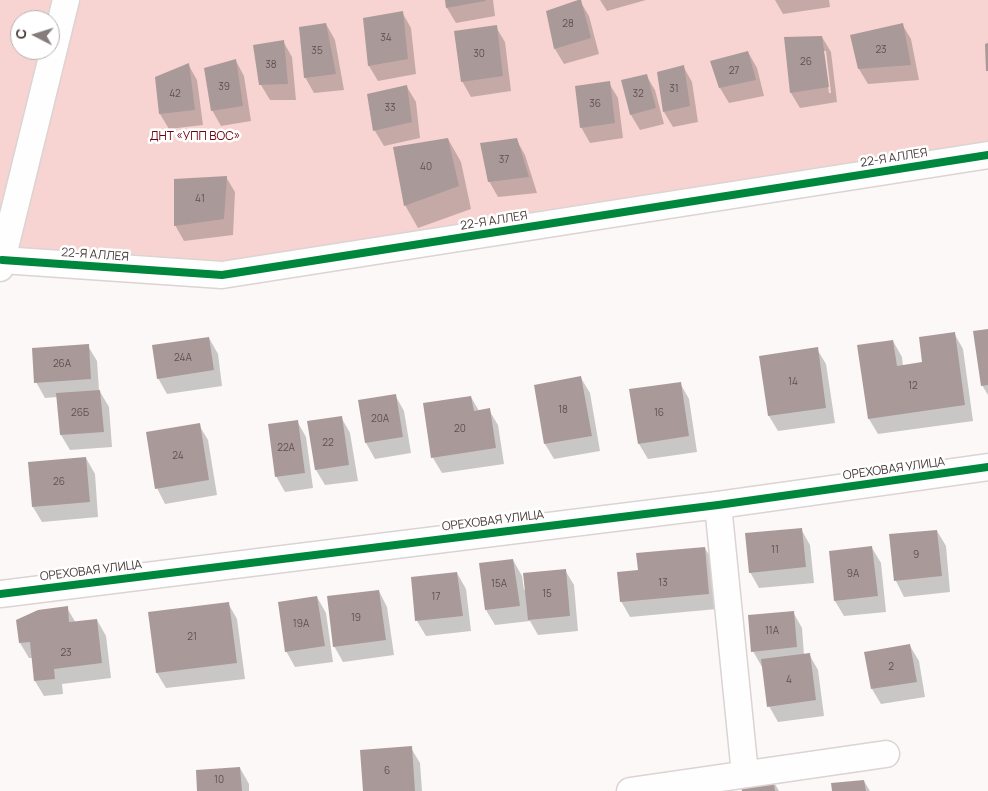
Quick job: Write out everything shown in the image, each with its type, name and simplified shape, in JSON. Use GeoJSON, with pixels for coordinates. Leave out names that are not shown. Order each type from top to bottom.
{"type":"FeatureCollection","features":[{"type":"Feature","properties":{"kind":"street"},"geometry":{"type":"LineString","coordinates":[[1,264],[66,0]]}},
{"type":"Feature","properties":{"kind":"street","name":"22-Я АЛЛЕЯ"},"geometry":{"type":"LineString","coordinates":[[1,264],[222,275],[988,155]]}},
{"type":"Feature","properties":{"kind":"street","name":"ОРЕХОВАЯ УЛИЦА"},"geometry":{"type":"LineString","coordinates":[[0,594],[718,505],[988,467]]}},
{"type":"Feature","properties":{"kind":"street"},"geometry":{"type":"LineString","coordinates":[[718,505],[746,774]]}},
{"type":"Feature","properties":{"kind":"street"},"geometry":{"type":"LineString","coordinates":[[630,791],[886,754]]}},
{"type":"Feature","properties":{"kind":"green space","name":"ДНТ «УПП ВОС»"},"geometry":{"type":"Polygon","coordinates":[[[0,0],[988,0],[988,155],[222,275],[0,268],[0,0]]]}},
{"type":"Feature","properties":{"kind":"building"},"geometry":{"type":"Polygon","coordinates":[[[445,0],[485,0],[485,1],[446,8],[445,0]]]}},
{"type":"Feature","properties":{"kind":"building"},"geometry":{"type":"Polygon","coordinates":[[[581,0],[591,38],[554,49],[546,11],[581,0]]]}},
{"type":"Feature","properties":{"kind":"building"},"geometry":{"type":"Polygon","coordinates":[[[403,11],[408,59],[368,66],[363,18],[403,11]]]}},
{"type":"Feature","properties":{"kind":"building"},"geometry":{"type":"Polygon","coordinates":[[[326,23],[336,74],[304,78],[299,27],[326,23]]]}},
{"type":"Feature","properties":{"kind":"building"},"geometry":{"type":"Polygon","coordinates":[[[903,23],[911,65],[858,69],[850,35],[903,23]]]}},
{"type":"Feature","properties":{"kind":"building"},"geometry":{"type":"Polygon","coordinates":[[[497,25],[503,76],[461,82],[454,31],[497,25]]]}},
{"type":"Feature","properties":{"kind":"building"},"geometry":{"type":"Polygon","coordinates":[[[822,36],[829,87],[790,93],[784,37],[822,36]]]}},
{"type":"Feature","properties":{"kind":"building"},"geometry":{"type":"Polygon","coordinates":[[[284,40],[288,84],[259,85],[253,45],[284,40]]]}},
{"type":"Feature","properties":{"kind":"building"},"geometry":{"type":"Polygon","coordinates":[[[988,43],[988,71],[986,71],[985,44],[988,43]]]}},
{"type":"Feature","properties":{"kind":"building"},"geometry":{"type":"Polygon","coordinates":[[[748,51],[756,80],[719,88],[710,61],[748,51]]]}},
{"type":"Feature","properties":{"kind":"building"},"geometry":{"type":"Polygon","coordinates":[[[236,59],[243,106],[211,111],[204,68],[236,59]]]}},
{"type":"Feature","properties":{"kind":"building"},"geometry":{"type":"Polygon","coordinates":[[[189,63],[195,110],[159,114],[155,77],[189,63]]]}},
{"type":"Feature","properties":{"kind":"building"},"geometry":{"type":"Polygon","coordinates":[[[684,65],[690,106],[663,112],[657,72],[684,65]]]}},
{"type":"Feature","properties":{"kind":"building"},"geometry":{"type":"Polygon","coordinates":[[[647,74],[656,108],[630,115],[621,80],[647,74]]]}},
{"type":"Feature","properties":{"kind":"building"},"geometry":{"type":"Polygon","coordinates":[[[610,81],[615,123],[580,128],[575,86],[610,81]]]}},
{"type":"Feature","properties":{"kind":"building"},"geometry":{"type":"Polygon","coordinates":[[[407,85],[412,122],[373,131],[367,94],[407,85]]]}},
{"type":"Feature","properties":{"kind":"building"},"geometry":{"type":"Polygon","coordinates":[[[448,138],[459,186],[404,206],[393,147],[448,138]]]}},
{"type":"Feature","properties":{"kind":"building"},"geometry":{"type":"Polygon","coordinates":[[[517,138],[529,177],[488,182],[480,143],[517,138]]]}},
{"type":"Feature","properties":{"kind":"building"},"geometry":{"type":"Polygon","coordinates":[[[227,176],[224,219],[174,226],[174,179],[227,176]]]}},
{"type":"Feature","properties":{"kind":"building"},"geometry":{"type":"Polygon","coordinates":[[[988,329],[988,385],[981,386],[973,331],[988,329]]]}},
{"type":"Feature","properties":{"kind":"building"},"geometry":{"type":"Polygon","coordinates":[[[955,332],[965,405],[868,419],[857,345],[893,340],[897,366],[922,362],[919,337],[955,332]]]}},
{"type":"Feature","properties":{"kind":"building"},"geometry":{"type":"Polygon","coordinates":[[[209,337],[214,370],[157,379],[152,345],[209,337]]]}},
{"type":"Feature","properties":{"kind":"building"},"geometry":{"type":"Polygon","coordinates":[[[89,344],[91,379],[34,383],[32,348],[89,344]]]}},
{"type":"Feature","properties":{"kind":"building"},"geometry":{"type":"Polygon","coordinates":[[[818,347],[826,408],[768,416],[759,356],[818,347]]]}},
{"type":"Feature","properties":{"kind":"building"},"geometry":{"type":"Polygon","coordinates":[[[581,376],[592,436],[544,444],[534,385],[581,376]]]}},
{"type":"Feature","properties":{"kind":"building"},"geometry":{"type":"Polygon","coordinates":[[[681,382],[689,436],[638,444],[629,389],[681,382]]]}},
{"type":"Feature","properties":{"kind":"building"},"geometry":{"type":"Polygon","coordinates":[[[100,390],[104,432],[60,435],[56,393],[100,390]]]}},
{"type":"Feature","properties":{"kind":"building"},"geometry":{"type":"Polygon","coordinates":[[[396,394],[403,437],[365,443],[358,400],[396,394]]]}},
{"type":"Feature","properties":{"kind":"building"},"geometry":{"type":"Polygon","coordinates":[[[471,396],[474,411],[490,408],[496,448],[431,458],[423,403],[471,396]]]}},
{"type":"Feature","properties":{"kind":"building"},"geometry":{"type":"Polygon","coordinates":[[[342,416],[349,465],[315,470],[307,421],[342,416]]]}},
{"type":"Feature","properties":{"kind":"building"},"geometry":{"type":"Polygon","coordinates":[[[298,420],[305,473],[275,477],[268,424],[298,420]]]}},
{"type":"Feature","properties":{"kind":"building"},"geometry":{"type":"Polygon","coordinates":[[[200,423],[209,480],[155,489],[146,432],[200,423]]]}},
{"type":"Feature","properties":{"kind":"building"},"geometry":{"type":"Polygon","coordinates":[[[86,457],[90,502],[32,507],[28,462],[86,457]]]}},
{"type":"Feature","properties":{"kind":"building"},"geometry":{"type":"Polygon","coordinates":[[[802,528],[806,567],[749,573],[745,533],[802,528]]]}},
{"type":"Feature","properties":{"kind":"building"},"geometry":{"type":"Polygon","coordinates":[[[937,530],[942,576],[894,581],[889,534],[937,530]]]}},
{"type":"Feature","properties":{"kind":"building"},"geometry":{"type":"Polygon","coordinates":[[[872,546],[878,596],[834,601],[829,551],[872,546]]]}},
{"type":"Feature","properties":{"kind":"building"},"geometry":{"type":"Polygon","coordinates":[[[705,547],[709,594],[620,602],[617,572],[638,570],[636,553],[705,547]]]}},
{"type":"Feature","properties":{"kind":"building"},"geometry":{"type":"Polygon","coordinates":[[[513,559],[520,606],[485,610],[479,563],[513,559]]]}},
{"type":"Feature","properties":{"kind":"building"},"geometry":{"type":"Polygon","coordinates":[[[566,569],[570,616],[528,620],[523,573],[566,569]]]}},
{"type":"Feature","properties":{"kind":"building"},"geometry":{"type":"Polygon","coordinates":[[[457,572],[463,616],[415,621],[411,577],[457,572]]]}},
{"type":"Feature","properties":{"kind":"building"},"geometry":{"type":"Polygon","coordinates":[[[379,590],[386,640],[333,647],[327,596],[379,590]]]}},
{"type":"Feature","properties":{"kind":"building"},"geometry":{"type":"Polygon","coordinates":[[[317,596],[325,646],[285,652],[278,602],[317,596]]]}},
{"type":"Feature","properties":{"kind":"building"},"geometry":{"type":"Polygon","coordinates":[[[229,602],[237,663],[156,673],[148,612],[229,602]]]}},
{"type":"Feature","properties":{"kind":"building"},"geometry":{"type":"Polygon","coordinates":[[[68,606],[69,622],[97,619],[102,663],[54,669],[55,679],[34,681],[30,642],[19,643],[16,620],[38,610],[68,606]]]}},
{"type":"Feature","properties":{"kind":"building"},"geometry":{"type":"Polygon","coordinates":[[[794,611],[797,647],[751,652],[748,615],[794,611]]]}},
{"type":"Feature","properties":{"kind":"building"},"geometry":{"type":"Polygon","coordinates":[[[910,644],[917,682],[871,689],[864,652],[910,644]]]}},
{"type":"Feature","properties":{"kind":"building"},"geometry":{"type":"Polygon","coordinates":[[[810,653],[816,700],[767,707],[761,659],[810,653]]]}},
{"type":"Feature","properties":{"kind":"building"},"geometry":{"type":"Polygon","coordinates":[[[412,746],[415,791],[363,791],[360,750],[412,746]]]}},
{"type":"Feature","properties":{"kind":"building"},"geometry":{"type":"Polygon","coordinates":[[[240,767],[242,791],[197,791],[196,770],[240,767]]]}},
{"type":"Feature","properties":{"kind":"building"},"geometry":{"type":"Polygon","coordinates":[[[773,778],[775,791],[742,791],[740,783],[773,778]]]}},
{"type":"Feature","properties":{"kind":"building"},"geometry":{"type":"Polygon","coordinates":[[[864,780],[866,791],[832,791],[831,783],[864,780]]]}},
{"type":"Feature","properties":{"kind":"cycle path"},"geometry":{"type":"LineString","coordinates":[[2,260],[222,275],[988,155]]}},
{"type":"Feature","properties":{"kind":"cycle path"},"geometry":{"type":"LineString","coordinates":[[0,594],[718,505],[988,467]]}}]}
